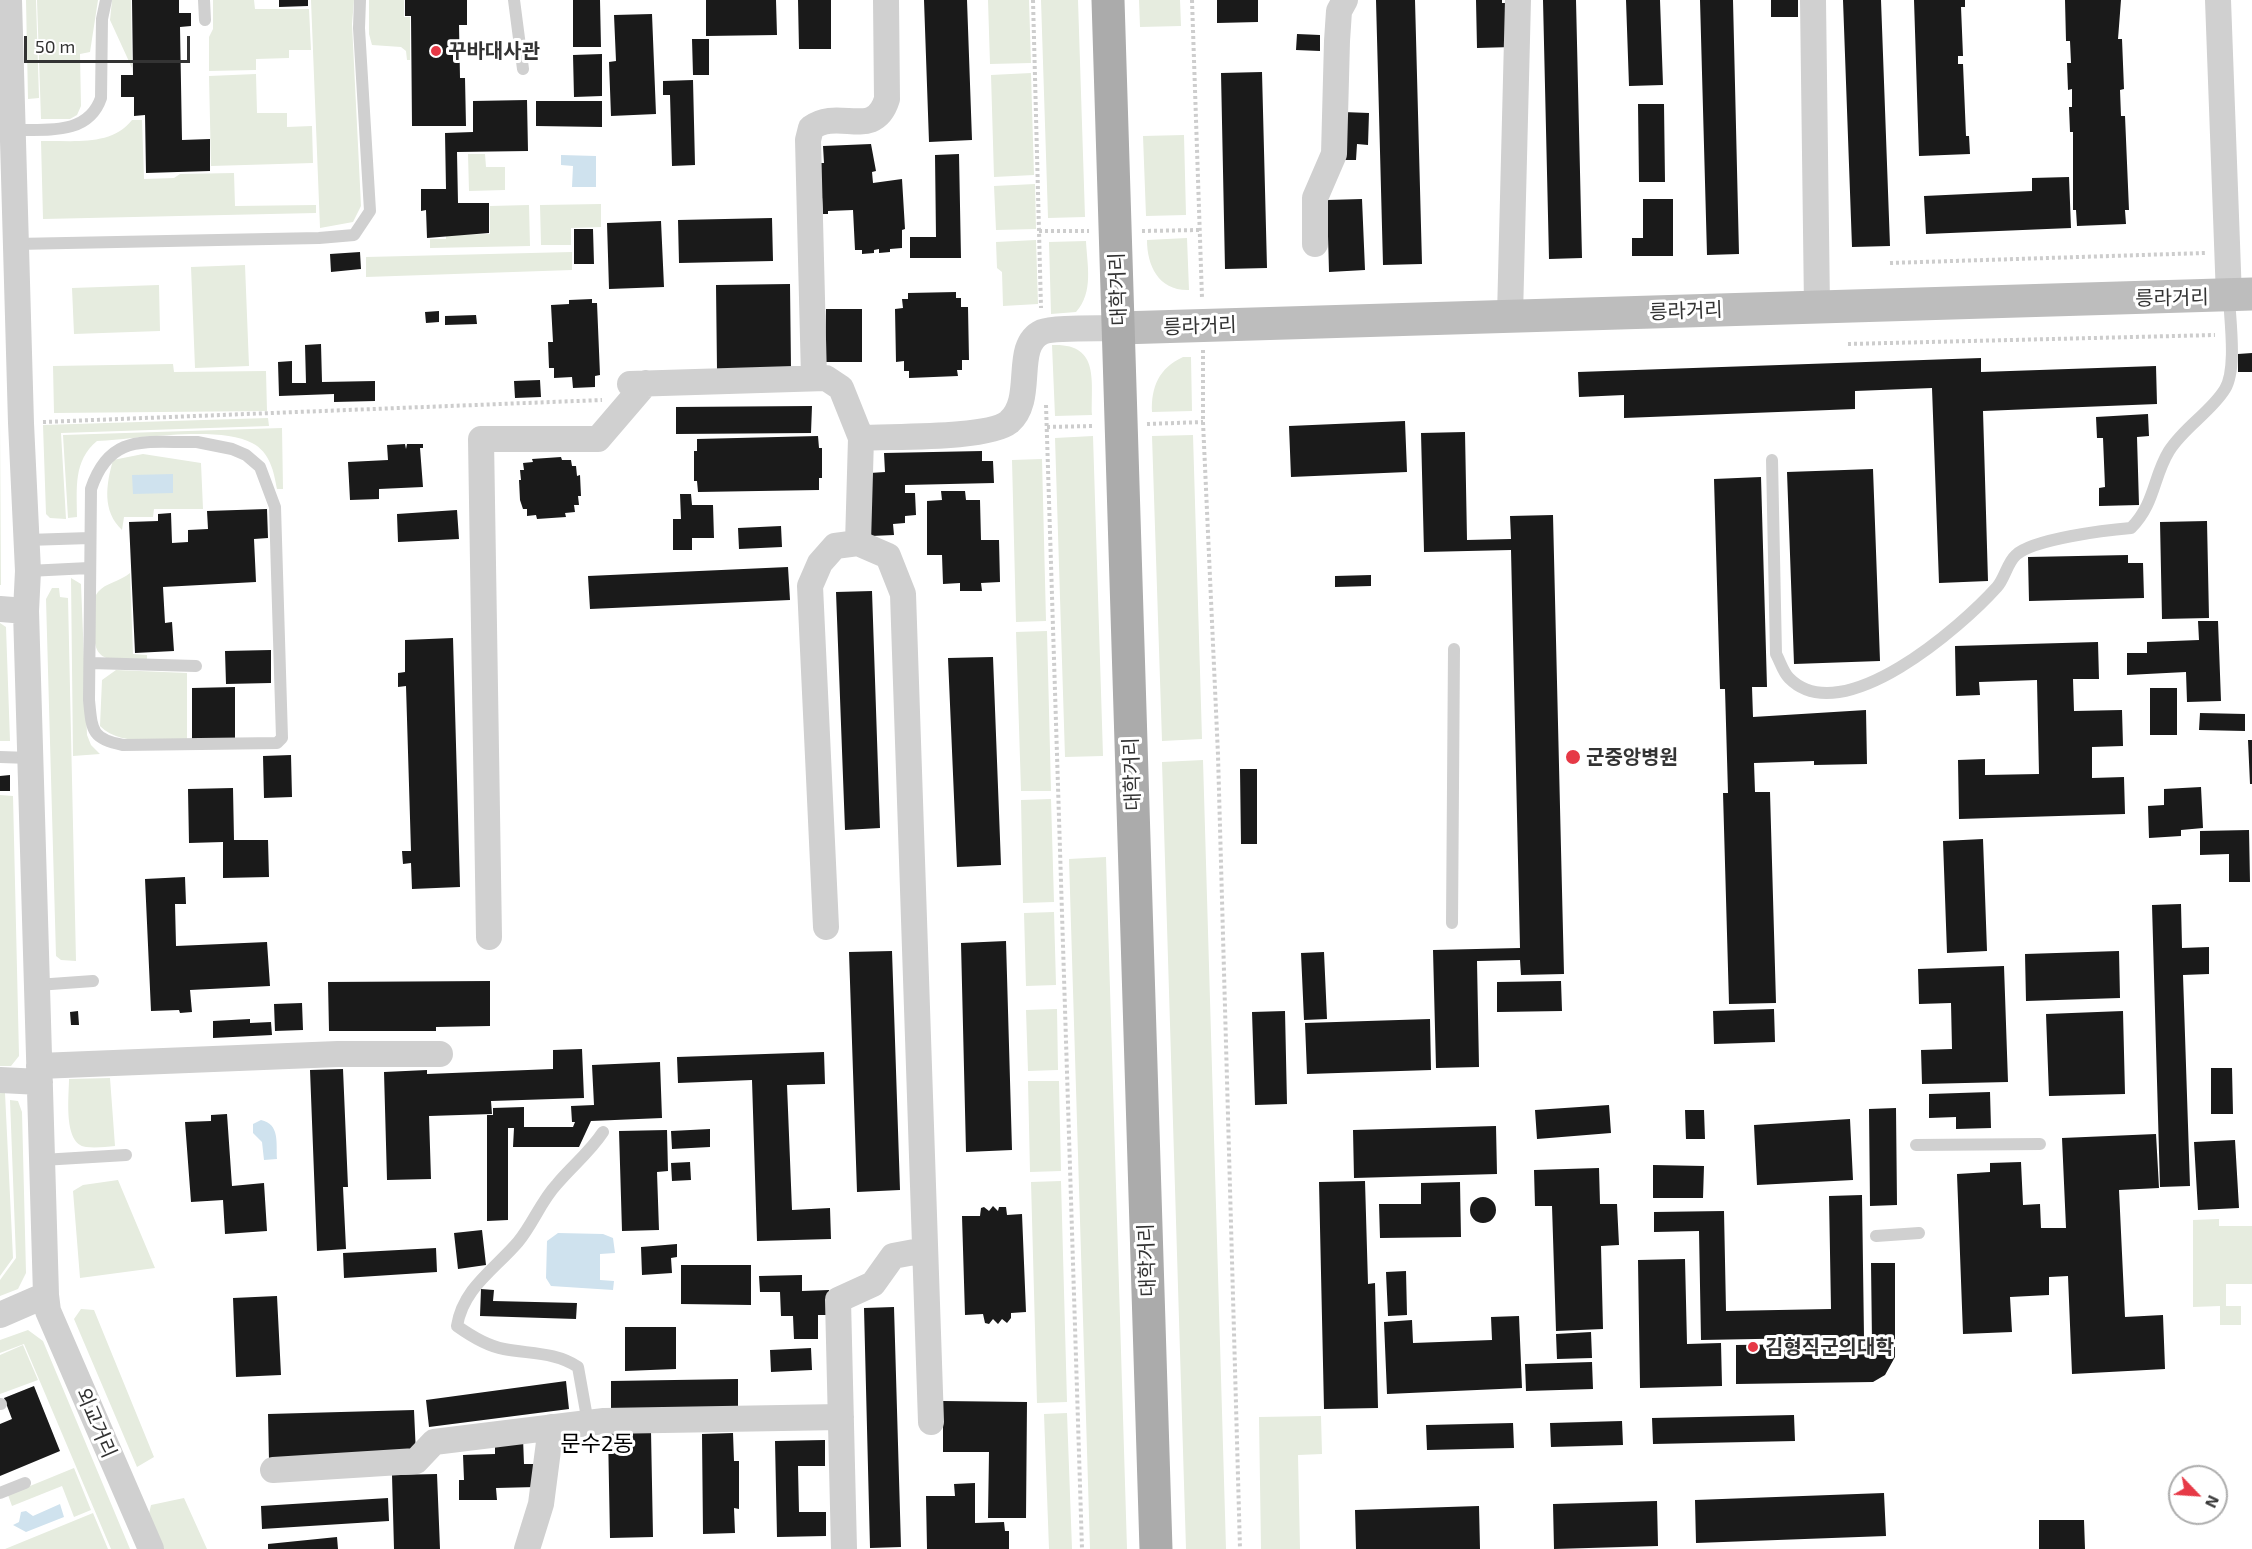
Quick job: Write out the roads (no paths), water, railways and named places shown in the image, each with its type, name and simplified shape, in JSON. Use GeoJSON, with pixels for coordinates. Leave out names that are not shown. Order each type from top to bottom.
{"type":"FeatureCollection","features":[{"type":"Feature","properties":{"kind":"main road","name":"대학거리"},"geometry":{"type":"LineString","coordinates":[[1108,0],[1120,328],[1156,1549]]}},
{"type":"Feature","properties":{"kind":"main road","name":"릉라거리"},"geometry":{"type":"LineString","coordinates":[[1120,328],[2240,296]]}},
{"type":"Feature","properties":{"kind":"street","name":"외교거리"},"geometry":{"type":"LineString","coordinates":[[9,0],[21,423],[28,571],[26,611],[46,1295],[48,1311],[151,1549]]}},
{"type":"Feature","properties":{"kind":"street"},"geometry":{"type":"LineString","coordinates":[[814,378],[808,141],[811,128],[820,121],[872,121],[883,113],[887,99],[886,0]]}},
{"type":"Feature","properties":{"kind":"street"},"geometry":{"type":"LineString","coordinates":[[1315,244],[1315,198],[1334,154],[1337,40],[1339,11],[1344,0]]}},
{"type":"Feature","properties":{"kind":"street"},"geometry":{"type":"LineString","coordinates":[[1510,316],[1518,0]]}},
{"type":"Feature","properties":{"kind":"street"},"geometry":{"type":"LineString","coordinates":[[1813,0],[1817,307]]}},
{"type":"Feature","properties":{"kind":"street"},"geometry":{"type":"LineString","coordinates":[[2218,0],[2228,248],[2240,296]]}},
{"type":"Feature","properties":{"kind":"street"},"geometry":{"type":"LineString","coordinates":[[861,438],[990,432],[1010,422],[1023,402],[1025,360],[1032,340],[1043,332],[1120,328]]}},
{"type":"Feature","properties":{"kind":"street"},"geometry":{"type":"LineString","coordinates":[[489,937],[482,439],[598,439],[637,384],[826,378],[840,388],[861,438],[858,543]]}},
{"type":"Feature","properties":{"kind":"street"},"geometry":{"type":"LineString","coordinates":[[826,927],[810,586],[820,563],[835,546],[858,543],[888,556],[903,594],[931,1422]]}},
{"type":"Feature","properties":{"kind":"street"},"geometry":{"type":"LineString","coordinates":[[0,609],[26,611]]}},
{"type":"Feature","properties":{"kind":"street"},"geometry":{"type":"LineString","coordinates":[[0,1080],[39,1074],[338,1054],[440,1054]]}},
{"type":"Feature","properties":{"kind":"street"},"geometry":{"type":"LineString","coordinates":[[844,1549],[838,1300],[873,1284],[893,1256],[925,1250]]}},
{"type":"Feature","properties":{"kind":"street"},"geometry":{"type":"LineString","coordinates":[[0,1315],[46,1295]]}},
{"type":"Feature","properties":{"kind":"street"},"geometry":{"type":"LineString","coordinates":[[273,1470],[416,1461],[434,1442],[588,1423],[841,1417]]}},
{"type":"Feature","properties":{"kind":"street"},"geometry":{"type":"LineString","coordinates":[[527,1549],[541,1504],[551,1428]]}},
{"type":"Feature","properties":{"kind":"lane"},"geometry":{"type":"LineString","coordinates":[[12,130],[74,128],[89,120],[97,110],[101,98],[102,18],[106,0]]}},
{"type":"Feature","properties":{"kind":"lane"},"geometry":{"type":"LineString","coordinates":[[204,0],[205,20]]}},
{"type":"Feature","properties":{"kind":"lane"},"geometry":{"type":"LineString","coordinates":[[16,244],[319,238],[354,235],[370,212],[359,28],[360,0]]}},
{"type":"Feature","properties":{"kind":"lane"},"geometry":{"type":"LineString","coordinates":[[514,0],[523,69]]}},
{"type":"Feature","properties":{"kind":"lane"},"geometry":{"type":"LineString","coordinates":[[1772,460],[1776,654],[1788,677],[1803,688],[1833,694],[1873,682],[1937,644],[2000,584],[2016,555],[2036,546],[2094,531],[2131,528],[2142,517],[2151,501],[2169,452],[2226,388],[2231,363],[2230,334],[2240,296]]}},
{"type":"Feature","properties":{"kind":"lane"},"geometry":{"type":"LineString","coordinates":[[197,442],[232,449],[246,455],[260,467],[275,507],[282,738],[277,743],[123,745],[107,742],[96,735],[91,724],[89,568],[91,489],[98,469],[110,453],[137,443],[197,442]]}},
{"type":"Feature","properties":{"kind":"lane"},"geometry":{"type":"LineString","coordinates":[[27,540],[90,538]]}},
{"type":"Feature","properties":{"kind":"lane"},"geometry":{"type":"LineString","coordinates":[[28,571],[89,568]]}},
{"type":"Feature","properties":{"kind":"lane"},"geometry":{"type":"LineString","coordinates":[[1452,923],[1454,649]]}},
{"type":"Feature","properties":{"kind":"lane"},"geometry":{"type":"LineString","coordinates":[[90,663],[196,666]]}},
{"type":"Feature","properties":{"kind":"lane"},"geometry":{"type":"LineString","coordinates":[[0,757],[30,758]]}},
{"type":"Feature","properties":{"kind":"lane"},"geometry":{"type":"LineString","coordinates":[[37,985],[93,981]]}},
{"type":"Feature","properties":{"kind":"lane"},"geometry":{"type":"LineString","coordinates":[[588,1423],[578,1367],[564,1358],[501,1349],[473,1337],[457,1326],[459,1312],[482,1276],[518,1242],[555,1185],[591,1150],[603,1132]]}},
{"type":"Feature","properties":{"kind":"lane"},"geometry":{"type":"LineString","coordinates":[[1916,1145],[2040,1144]]}},
{"type":"Feature","properties":{"kind":"lane"},"geometry":{"type":"LineString","coordinates":[[42,1160],[126,1155]]}},
{"type":"Feature","properties":{"kind":"lane"},"geometry":{"type":"LineString","coordinates":[[1876,1236],[1919,1233]]}},
{"type":"Feature","properties":{"kind":"lane"},"geometry":{"type":"LineString","coordinates":[[0,1493],[25,1483]]}},
{"type":"Feature","properties":{"kind":"water"},"geometry":{"type":"Polygon","coordinates":[[[561,155],[596,156],[596,187],[572,187],[573,166],[561,165],[561,155]]]}},
{"type":"Feature","properties":{"kind":"water"},"geometry":{"type":"Polygon","coordinates":[[[173,474],[173,493],[133,494],[132,475],[173,474]]]}},
{"type":"Feature","properties":{"kind":"water"},"geometry":{"type":"Polygon","coordinates":[[[261,1120],[267,1122],[274,1130],[277,1141],[277,1159],[264,1160],[262,1142],[253,1133],[253,1124],[261,1120]]]}},
{"type":"Feature","properties":{"kind":"water"},"geometry":{"type":"Polygon","coordinates":[[[558,1233],[603,1234],[613,1238],[615,1253],[600,1254],[600,1280],[614,1281],[613,1290],[551,1286],[546,1278],[547,1241],[558,1233]]]}},
{"type":"Feature","properties":{"kind":"water"},"geometry":{"type":"Polygon","coordinates":[[[60,1504],[64,1517],[26,1532],[13,1525],[19,1522],[21,1512],[26,1511],[33,1516],[60,1504]]]}},
{"type":"Feature","properties":{"kind":"place","name":"꾸바대사관"},"geometry":{"type":"Point","coordinates":[436,51]}},
{"type":"Feature","properties":{"kind":"place","name":"군중앙병원"},"geometry":{"type":"Point","coordinates":[1573,757]}},
{"type":"Feature","properties":{"kind":"place","name":"김형직군의대학"},"geometry":{"type":"Point","coordinates":[1753,1347]}},
{"type":"Feature","properties":{"kind":"district","name":"문수2동"},"geometry":{"type":"Point","coordinates":[597,1444]}}]}
